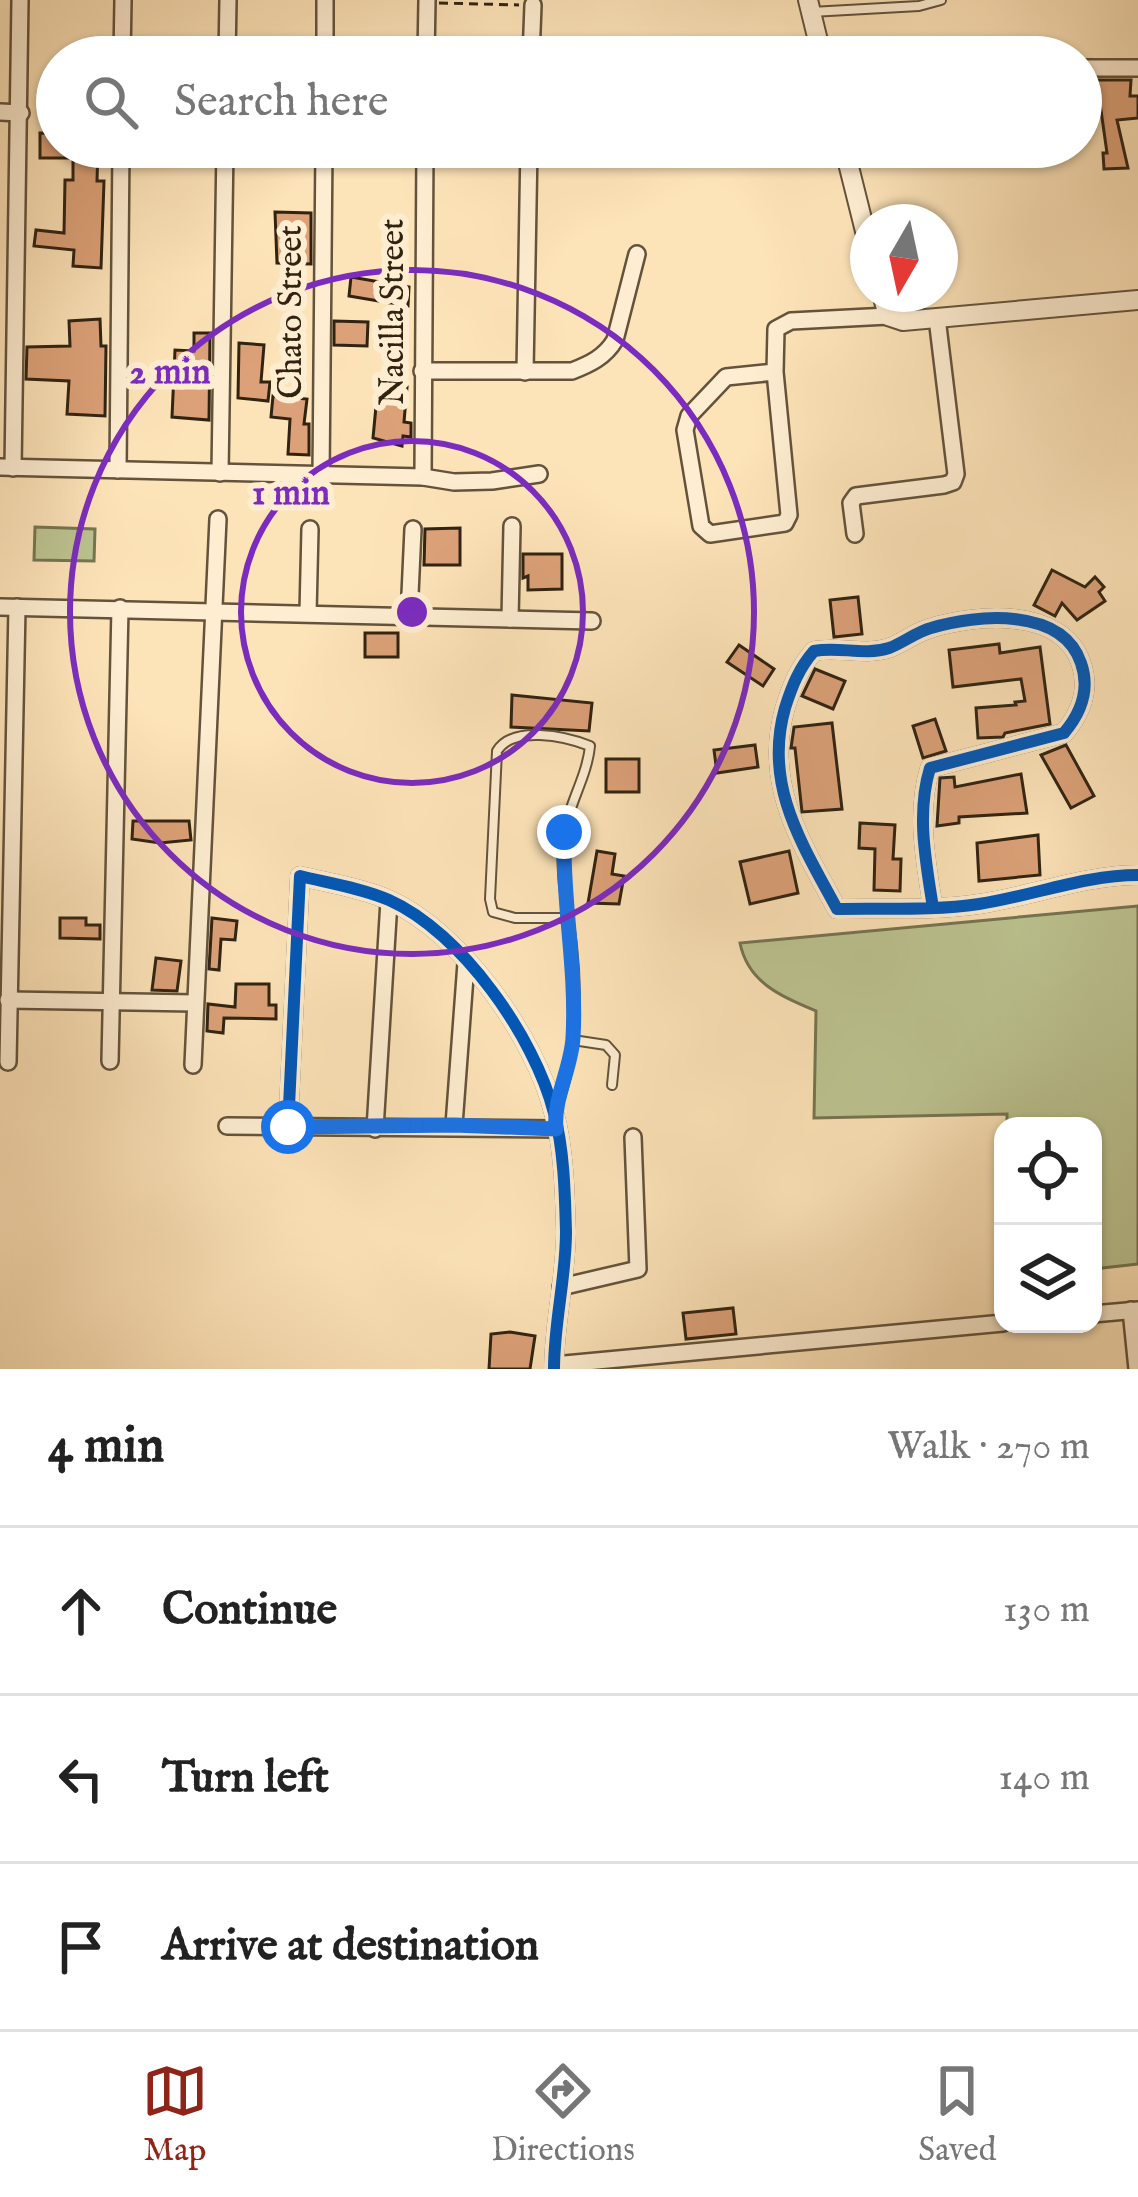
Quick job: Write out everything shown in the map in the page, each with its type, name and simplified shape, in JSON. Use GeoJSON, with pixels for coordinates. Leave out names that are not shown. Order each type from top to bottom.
{"type":"FeatureCollection","features":[{"type":"Feature","properties":{"kind":"street"},"geometry":{"type":"LineString","coordinates":[[20,0],[21,113],[6,467],[423,477],[454,482],[539,474]]}},
{"type":"Feature","properties":{"kind":"street"},"geometry":{"type":"LineString","coordinates":[[122,36],[123,0]]}},
{"type":"Feature","properties":{"kind":"street"},"geometry":{"type":"LineString","coordinates":[[227,36],[228,0]]}},
{"type":"Feature","properties":{"kind":"street"},"geometry":{"type":"LineString","coordinates":[[325,0],[325,36]]}},
{"type":"Feature","properties":{"kind":"street"},"geometry":{"type":"LineString","coordinates":[[427,1],[427,36]]}},
{"type":"Feature","properties":{"kind":"street"},"geometry":{"type":"LineString","coordinates":[[532,36],[533,5]]}},
{"type":"Feature","properties":{"kind":"street"},"geometry":{"type":"LineString","coordinates":[[809,6],[817,36]]}},
{"type":"Feature","properties":{"kind":"street"},"geometry":{"type":"LineString","coordinates":[[1102,68],[1138,68]]}},
{"type":"Feature","properties":{"kind":"street"},"geometry":{"type":"LineString","coordinates":[[0,112],[21,113]]}},
{"type":"Feature","properties":{"kind":"street"},"geometry":{"type":"LineString","coordinates":[[118,470],[121,168]]}},
{"type":"Feature","properties":{"kind":"street"},"geometry":{"type":"LineString","coordinates":[[220,472],[225,168]]}},
{"type":"Feature","properties":{"kind":"street","name":"Chato Street"},"geometry":{"type":"LineString","coordinates":[[321,477],[324,168]]}},
{"type":"Feature","properties":{"kind":"street","name":"Nacilla Street"},"geometry":{"type":"LineString","coordinates":[[423,477],[425,168]]}},
{"type":"Feature","properties":{"kind":"street"},"geometry":{"type":"LineString","coordinates":[[525,372],[529,168]]}},
{"type":"Feature","properties":{"kind":"street"},"geometry":{"type":"LineString","coordinates":[[849,168],[858,204]]}},
{"type":"Feature","properties":{"kind":"street"},"geometry":{"type":"LineString","coordinates":[[422,371],[572,371],[609,350],[637,254]]}},
{"type":"Feature","properties":{"kind":"street"},"geometry":{"type":"LineString","coordinates":[[775,372],[726,377],[689,416],[685,430],[701,526],[710,534],[785,523],[789,515],[775,372],[776,329],[791,321],[888,316],[903,321],[1138,300]]}},
{"type":"Feature","properties":{"kind":"street"},"geometry":{"type":"LineString","coordinates":[[887,312],[888,316]]}},
{"type":"Feature","properties":{"kind":"street"},"geometry":{"type":"LineString","coordinates":[[855,534],[851,503],[856,496],[953,482],[956,474],[937,318]]}},
{"type":"Feature","properties":{"kind":"street"},"geometry":{"type":"LineString","coordinates":[[193,1065],[218,519]]}},
{"type":"Feature","properties":{"kind":"street"},"geometry":{"type":"LineString","coordinates":[[510,619],[512,526]]}},
{"type":"Feature","properties":{"kind":"street"},"geometry":{"type":"LineString","coordinates":[[409,616],[412,529]]}},
{"type":"Feature","properties":{"kind":"street"},"geometry":{"type":"LineString","coordinates":[[308,613],[310,530]]}},
{"type":"Feature","properties":{"kind":"street"},"geometry":{"type":"LineString","coordinates":[[8,1062],[9,607],[592,621]]}},
{"type":"Feature","properties":{"kind":"street"},"geometry":{"type":"LineString","coordinates":[[110,1061],[120,608]]}},
{"type":"Feature","properties":{"kind":"street"},"geometry":{"type":"LineString","coordinates":[[933,908],[924,847],[923,796],[930,768],[1064,733],[1084,700],[1082,664],[1064,637],[1041,624],[971,621],[929,628],[887,649],[814,651],[792,683],[777,751],[783,803],[837,909],[933,908],[974,904],[1138,875]]}},
{"type":"Feature","properties":{"kind":"street"},"geometry":{"type":"LineString","coordinates":[[288,1127],[300,876],[389,901],[435,928],[512,1020],[531,1051],[555,1121],[566,1234],[554,1321],[554,1367],[994,1325]]}},
{"type":"Feature","properties":{"kind":"street"},"geometry":{"type":"LineString","coordinates":[[375,1129],[389,901]]}},
{"type":"Feature","properties":{"kind":"street"},"geometry":{"type":"LineString","coordinates":[[454,1125],[466,963]]}},
{"type":"Feature","properties":{"kind":"street"},"geometry":{"type":"LineString","coordinates":[[8,1000],[195,1003]]}},
{"type":"Feature","properties":{"kind":"street"},"geometry":{"type":"LineString","coordinates":[[227,1126],[375,1129],[555,1121]]}},
{"type":"Feature","properties":{"kind":"street"},"geometry":{"type":"LineString","coordinates":[[561,1287],[638,1269],[633,1137]]}},
{"type":"Feature","properties":{"kind":"street"},"geometry":{"type":"LineString","coordinates":[[1102,1313],[1134,1310],[1137,1369]]}},
{"type":"Feature","properties":{"kind":"lane"},"geometry":{"type":"LineString","coordinates":[[809,6],[919,6],[940,0]]}},
{"type":"Feature","properties":{"kind":"lane"},"geometry":{"type":"LineString","coordinates":[[555,1121],[573,1040],[564,832],[590,746],[571,738],[515,736],[497,751],[493,912],[515,918],[566,918]]}},
{"type":"Feature","properties":{"kind":"lane"},"geometry":{"type":"LineString","coordinates":[[573,1040],[606,1045],[615,1055],[611,1084]]}},
{"type":"Feature","properties":{"kind":"path"},"geometry":{"type":"LineString","coordinates":[[427,1],[533,5]]}},
{"type":"Feature","properties":{"kind":"green space"},"geometry":{"type":"Polygon","coordinates":[[[35,527],[95,529],[94,561],[34,560],[35,527]]]}},
{"type":"Feature","properties":{"kind":"green space"},"geometry":{"type":"Polygon","coordinates":[[[1138,906],[1138,1264],[1102,1268],[1102,1117],[814,1118],[816,1011],[758,978],[740,943],[1138,906]]]}},
{"type":"Feature","properties":{"kind":"building"},"geometry":{"type":"Polygon","coordinates":[[[1102,80],[1131,80],[1130,96],[1138,96],[1138,118],[1117,120],[1128,168],[1104,169],[1103,153],[1107,153],[1102,80]]]}},
{"type":"Feature","properties":{"kind":"building"},"geometry":{"type":"Polygon","coordinates":[[[73,168],[97,168],[97,181],[104,181],[101,268],[73,266],[74,250],[34,246],[36,230],[64,233],[65,180],[73,180],[73,168]]]}},
{"type":"Feature","properties":{"kind":"building"},"geometry":{"type":"Polygon","coordinates":[[[275,212],[311,213],[311,264],[277,263],[275,212]]]}},
{"type":"Feature","properties":{"kind":"building"},"geometry":{"type":"Polygon","coordinates":[[[351,277],[409,287],[408,306],[349,296],[351,277]]]}},
{"type":"Feature","properties":{"kind":"building"},"geometry":{"type":"Polygon","coordinates":[[[100,319],[101,346],[106,346],[105,416],[67,414],[69,381],[26,379],[27,347],[70,346],[69,321],[100,319]]]}},
{"type":"Feature","properties":{"kind":"building"},"geometry":{"type":"Polygon","coordinates":[[[334,321],[368,322],[367,346],[334,345],[334,321]]]}},
{"type":"Feature","properties":{"kind":"building"},"geometry":{"type":"Polygon","coordinates":[[[194,333],[210,333],[209,420],[172,417],[175,350],[194,351],[194,333]]]}},
{"type":"Feature","properties":{"kind":"building"},"geometry":{"type":"Polygon","coordinates":[[[239,343],[264,345],[261,382],[270,382],[268,401],[238,398],[239,343]]]}},
{"type":"Feature","properties":{"kind":"building"},"geometry":{"type":"Polygon","coordinates":[[[378,385],[407,387],[404,422],[411,423],[411,437],[403,436],[402,446],[373,438],[378,385]]]}},
{"type":"Feature","properties":{"kind":"building"},"geometry":{"type":"Polygon","coordinates":[[[273,396],[307,399],[304,424],[309,424],[309,455],[288,454],[290,419],[271,417],[273,396]]]}},
{"type":"Feature","properties":{"kind":"building"},"geometry":{"type":"Polygon","coordinates":[[[460,528],[460,565],[424,565],[425,529],[460,528]]]}},
{"type":"Feature","properties":{"kind":"building"},"geometry":{"type":"Polygon","coordinates":[[[523,554],[562,554],[562,589],[528,590],[523,554]]]}},
{"type":"Feature","properties":{"kind":"building"},"geometry":{"type":"Polygon","coordinates":[[[1052,570],[1085,587],[1095,577],[1104,587],[1099,592],[1105,601],[1077,620],[1062,603],[1055,616],[1034,605],[1052,570]]]}},
{"type":"Feature","properties":{"kind":"building"},"geometry":{"type":"Polygon","coordinates":[[[858,597],[862,634],[834,637],[830,600],[858,597]]]}},
{"type":"Feature","properties":{"kind":"building"},"geometry":{"type":"Polygon","coordinates":[[[365,633],[398,633],[398,657],[365,657],[365,633]]]}},
{"type":"Feature","properties":{"kind":"building"},"geometry":{"type":"Polygon","coordinates":[[[999,644],[1000,653],[1040,647],[1050,724],[1003,737],[978,738],[976,708],[1025,701],[1021,679],[953,687],[949,650],[999,644]]]}},
{"type":"Feature","properties":{"kind":"building"},"geometry":{"type":"Polygon","coordinates":[[[739,645],[774,669],[763,686],[727,662],[739,645]]]}},
{"type":"Feature","properties":{"kind":"building"},"geometry":{"type":"Polygon","coordinates":[[[815,669],[845,681],[833,709],[802,696],[815,669]]]}},
{"type":"Feature","properties":{"kind":"building"},"geometry":{"type":"Polygon","coordinates":[[[512,695],[592,703],[589,731],[511,727],[512,695]]]}},
{"type":"Feature","properties":{"kind":"building"},"geometry":{"type":"Polygon","coordinates":[[[935,719],[946,751],[923,758],[913,726],[935,719]]]}},
{"type":"Feature","properties":{"kind":"building"},"geometry":{"type":"Polygon","coordinates":[[[832,723],[842,809],[802,812],[795,748],[791,748],[794,727],[832,723]]]}},
{"type":"Feature","properties":{"kind":"building"},"geometry":{"type":"Polygon","coordinates":[[[755,745],[758,767],[717,773],[714,750],[755,745]]]}},
{"type":"Feature","properties":{"kind":"building"},"geometry":{"type":"Polygon","coordinates":[[[1066,745],[1094,796],[1071,808],[1041,755],[1066,745]]]}},
{"type":"Feature","properties":{"kind":"building"},"geometry":{"type":"Polygon","coordinates":[[[606,759],[639,759],[639,792],[606,792],[606,759]]]}},
{"type":"Feature","properties":{"kind":"building"},"geometry":{"type":"Polygon","coordinates":[[[1021,774],[1027,813],[959,817],[959,823],[937,826],[940,778],[954,777],[955,787],[1021,774]]]}},
{"type":"Feature","properties":{"kind":"building"},"geometry":{"type":"Polygon","coordinates":[[[133,821],[189,821],[191,840],[132,839],[133,821]]]}},
{"type":"Feature","properties":{"kind":"building"},"geometry":{"type":"Polygon","coordinates":[[[860,823],[895,825],[893,859],[901,859],[900,891],[874,890],[875,849],[859,848],[860,823]]]}},
{"type":"Feature","properties":{"kind":"building"},"geometry":{"type":"Polygon","coordinates":[[[1038,835],[1040,875],[979,881],[977,843],[1038,835]]]}},
{"type":"Feature","properties":{"kind":"building"},"geometry":{"type":"Polygon","coordinates":[[[597,851],[615,854],[612,874],[624,876],[619,904],[588,903],[597,851]]]}},
{"type":"Feature","properties":{"kind":"building"},"geometry":{"type":"Polygon","coordinates":[[[789,851],[798,893],[750,904],[740,862],[789,851]]]}},
{"type":"Feature","properties":{"kind":"building"},"geometry":{"type":"Polygon","coordinates":[[[60,918],[86,918],[86,925],[100,925],[100,939],[60,938],[60,918]]]}},
{"type":"Feature","properties":{"kind":"building"},"geometry":{"type":"Polygon","coordinates":[[[212,918],[237,921],[235,940],[221,939],[219,970],[209,969],[212,918]]]}},
{"type":"Feature","properties":{"kind":"building"},"geometry":{"type":"Polygon","coordinates":[[[156,958],[181,961],[177,991],[152,990],[156,958]]]}},
{"type":"Feature","properties":{"kind":"building"},"geometry":{"type":"Polygon","coordinates":[[[236,984],[269,984],[269,1005],[276,1005],[276,1019],[224,1018],[223,1033],[207,1031],[208,1004],[235,1007],[236,984]]]}},
{"type":"Feature","properties":{"kind":"building"},"geometry":{"type":"Polygon","coordinates":[[[733,1308],[736,1334],[686,1339],[683,1313],[733,1308]]]}},
{"type":"Feature","properties":{"kind":"building"},"geometry":{"type":"Polygon","coordinates":[[[491,1334],[535,1336],[530,1369],[489,1369],[491,1334]]]}},
{"type":"Feature","properties":{"kind":"cycle path"},"geometry":{"type":"LineString","coordinates":[[933,908],[925,856],[923,820],[930,768],[1064,733],[1082,700],[1081,663],[1056,632],[1016,619],[994,618],[931,628],[880,650],[814,651],[796,678],[785,708],[779,763],[799,837],[837,909],[944,908],[962,906],[1098,878],[1138,875]]}},
{"type":"Feature","properties":{"kind":"cycle path"},"geometry":{"type":"LineString","coordinates":[[288,1127],[300,876],[378,896],[416,915],[468,961],[530,1052],[554,1113],[563,1172],[566,1232],[554,1369]]}},
{"type":"Feature","properties":{"kind":"route"},"geometry":{"type":"LineString","coordinates":[[288,1127],[556,1129],[554,1113],[573,1040],[572,946],[562,886],[564,832]]}}]}
